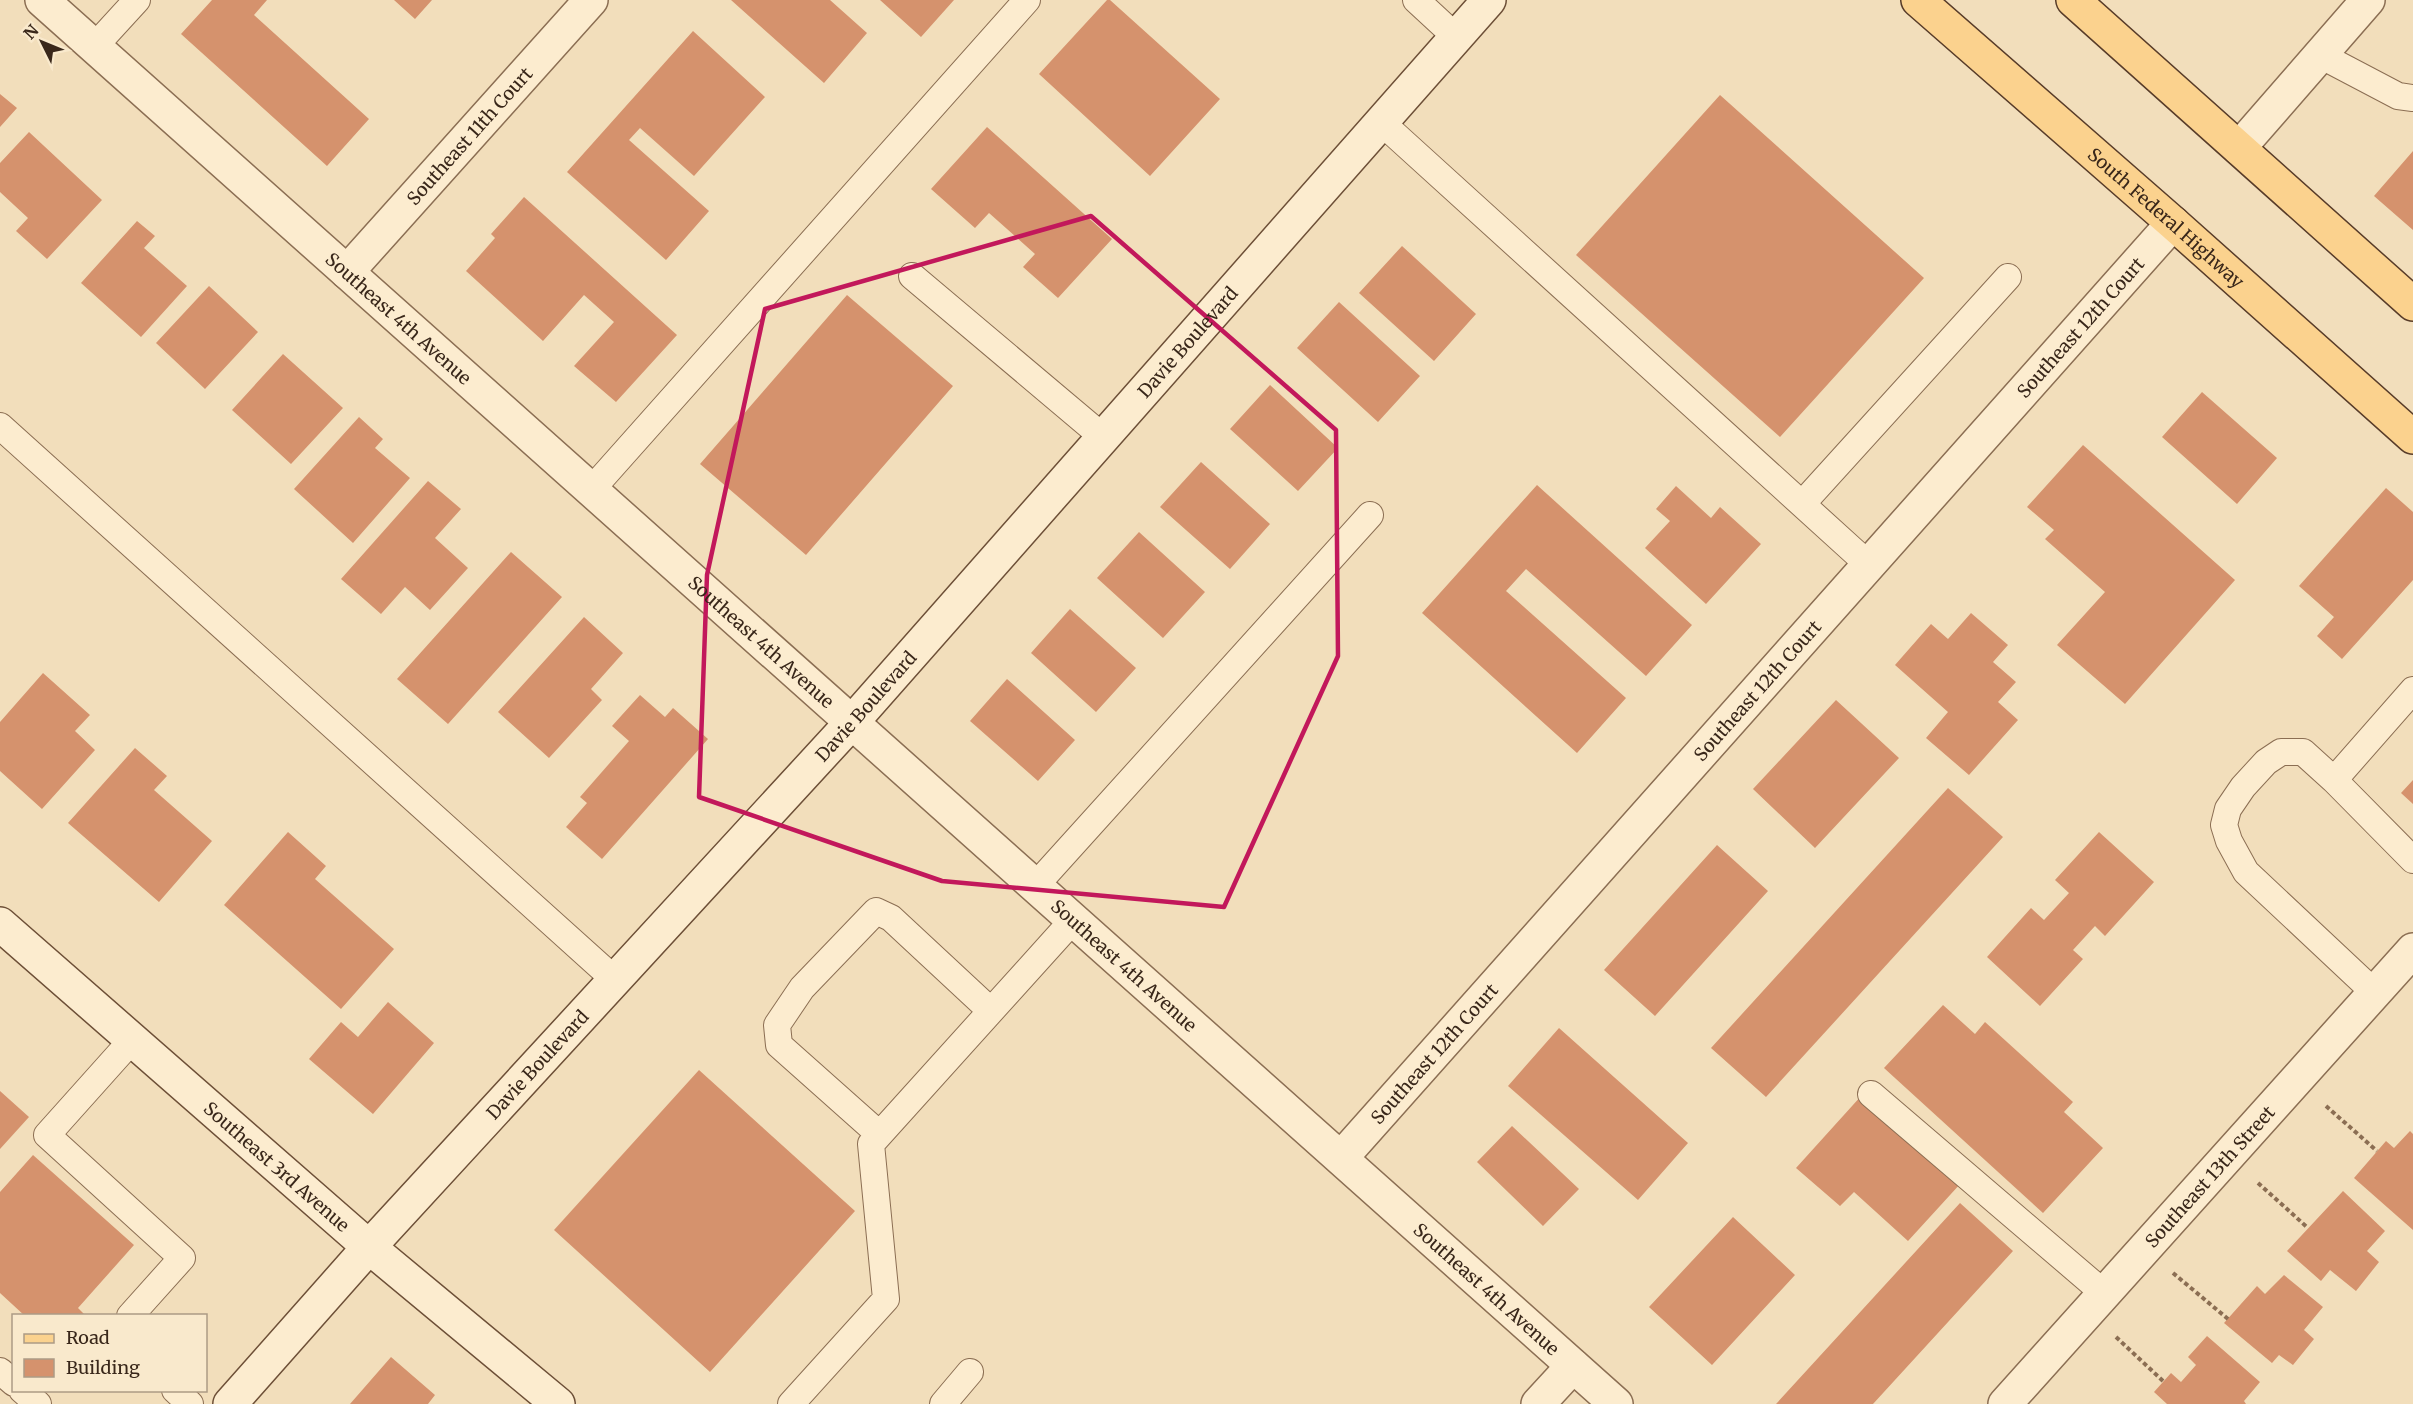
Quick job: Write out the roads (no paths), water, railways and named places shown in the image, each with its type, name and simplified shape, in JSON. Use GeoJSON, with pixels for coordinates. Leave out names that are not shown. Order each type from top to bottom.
{"type":"FeatureCollection","features":[{"type":"Feature","properties":{"kind":"main road","name":"South Federal Highway"},"geometry":{"type":"LineString","coordinates":[[1918,0],[2413,437]]}},
{"type":"Feature","properties":{"kind":"main road"},"geometry":{"type":"LineString","coordinates":[[2073,0],[2413,304]]}},
{"type":"Feature","properties":{"kind":"street","name":"Southeast 4th Avenue"},"geometry":{"type":"LineString","coordinates":[[42,0],[1074,918],[1616,1404]]}},
{"type":"Feature","properties":{"kind":"street","name":"Southeast 11th Court"},"geometry":{"type":"LineString","coordinates":[[347,272],[591,0]]}},
{"type":"Feature","properties":{"kind":"street","name":"Davie Boulevard"},"geometry":{"type":"LineString","coordinates":[[230,1404],[369,1247],[853,721],[1489,0]]}},
{"type":"Feature","properties":{"kind":"street"},"geometry":{"type":"LineString","coordinates":[[2239,148],[2368,0]]}},
{"type":"Feature","properties":{"kind":"street","name":"Southeast 12th Court"},"geometry":{"type":"LineString","coordinates":[[1341,1158],[2173,223]]}},
{"type":"Feature","properties":{"kind":"street","name":"Southeast 3rd Avenue"},"geometry":{"type":"LineString","coordinates":[[0,924],[369,1247],[558,1404]]}},
{"type":"Feature","properties":{"kind":"street","name":"Southeast 13th Street"},"geometry":{"type":"LineString","coordinates":[[2005,1404],[2413,950]]}},
{"type":"Feature","properties":{"kind":"street"},"geometry":{"type":"LineString","coordinates":[[1538,1404],[1573,1366]]}},
{"type":"Feature","properties":{"kind":"lane"},"geometry":{"type":"LineString","coordinates":[[94,47],[137,0]]}},
{"type":"Feature","properties":{"kind":"lane"},"geometry":{"type":"LineString","coordinates":[[592,489],[1027,0]]}},
{"type":"Feature","properties":{"kind":"lane"},"geometry":{"type":"LineString","coordinates":[[1416,0],[1456,37]]}},
{"type":"Feature","properties":{"kind":"lane"},"geometry":{"type":"LineString","coordinates":[[2320,55],[2398,96],[2413,98]]}},
{"type":"Feature","properties":{"kind":"lane"},"geometry":{"type":"LineString","coordinates":[[1381,122],[1869,565]]}},
{"type":"Feature","properties":{"kind":"lane"},"geometry":{"type":"LineString","coordinates":[[912,276],[1103,437]]}},
{"type":"Feature","properties":{"kind":"lane"},"geometry":{"type":"LineString","coordinates":[[1802,504],[2008,277]]}},
{"type":"Feature","properties":{"kind":"lane"},"geometry":{"type":"LineString","coordinates":[[0,426],[614,979]]}},
{"type":"Feature","properties":{"kind":"lane"},"geometry":{"type":"LineString","coordinates":[[1036,885],[1370,515]]}},
{"type":"Feature","properties":{"kind":"lane"},"geometry":{"type":"LineString","coordinates":[[2334,780],[2413,690]]}},
{"type":"Feature","properties":{"kind":"lane"},"geometry":{"type":"LineString","coordinates":[[2374,993],[2246,872],[2229,841],[2224,825],[2228,809],[2243,787],[2266,762],[2281,752],[2303,752],[2413,860]]}},
{"type":"Feature","properties":{"kind":"lane"},"geometry":{"type":"LineString","coordinates":[[879,1134],[779,1045],[777,1025],[802,988],[876,911],[891,918],[991,1011]]}},
{"type":"Feature","properties":{"kind":"lane"},"geometry":{"type":"LineString","coordinates":[[791,1404],[886,1299],[871,1144],[1074,918]]}},
{"type":"Feature","properties":{"kind":"lane"},"geometry":{"type":"LineString","coordinates":[[132,1040],[46,1135],[182,1258],[132,1314]]}},
{"type":"Feature","properties":{"kind":"lane"},"geometry":{"type":"LineString","coordinates":[[1871,1094],[2097,1303]]}},
{"type":"Feature","properties":{"kind":"lane"},"geometry":{"type":"LineString","coordinates":[[0,1371],[12,1381]]}},
{"type":"Feature","properties":{"kind":"lane"},"geometry":{"type":"LineString","coordinates":[[943,1404],[970,1372]]}},
{"type":"Feature","properties":{"kind":"lane"},"geometry":{"type":"LineString","coordinates":[[24,1392],[38,1404]]}},
{"type":"Feature","properties":{"kind":"lane"},"geometry":{"type":"LineString","coordinates":[[177,1392],[190,1404]]}}]}
